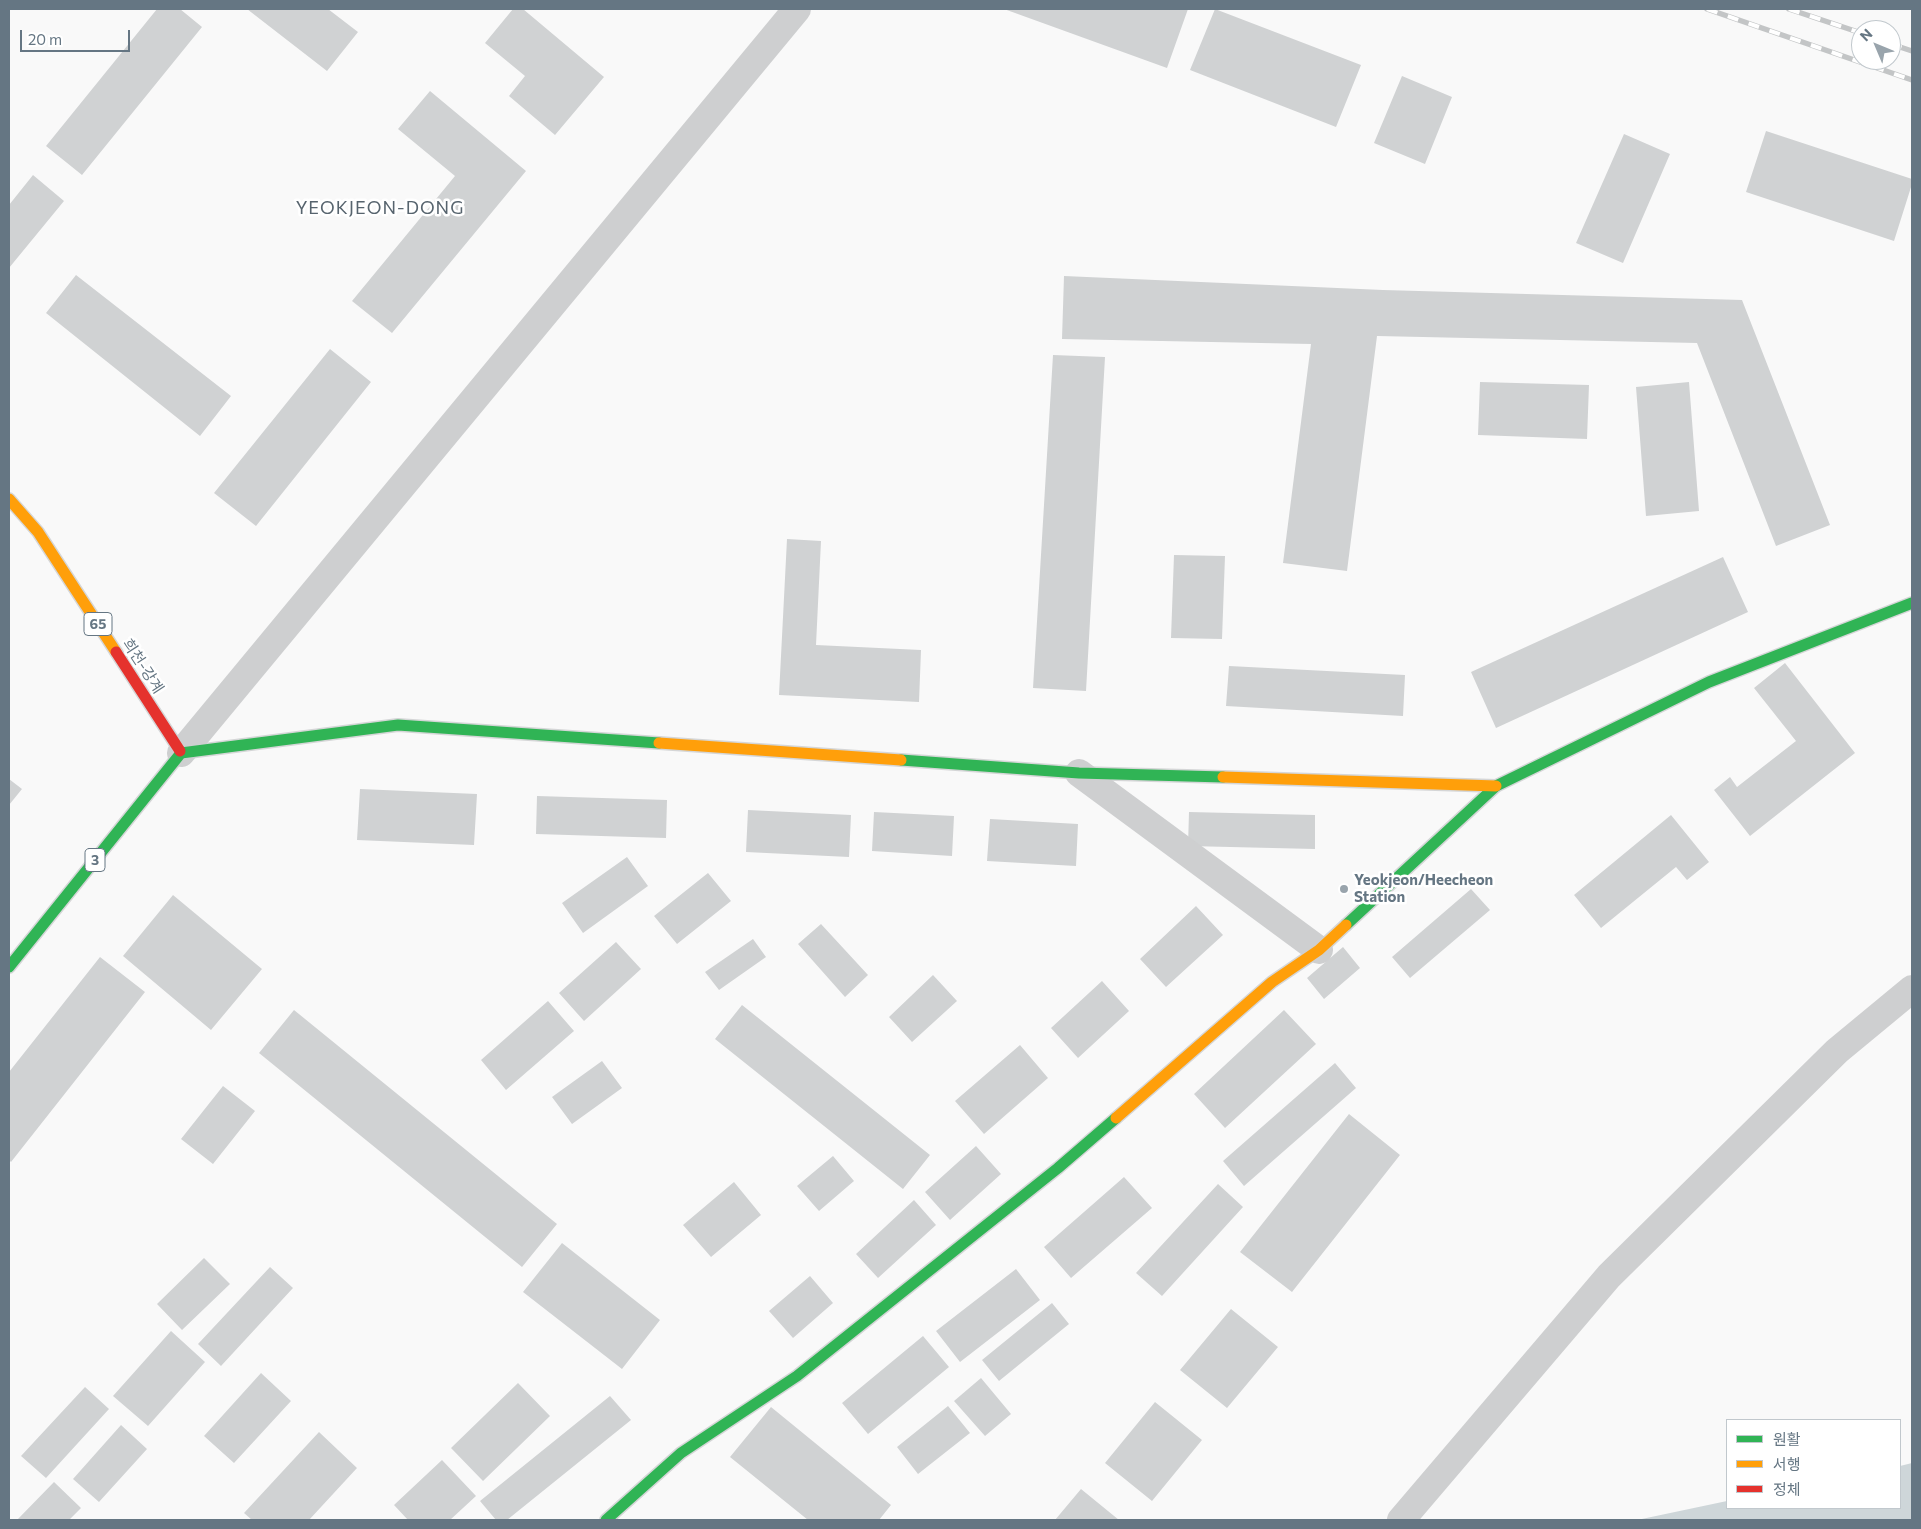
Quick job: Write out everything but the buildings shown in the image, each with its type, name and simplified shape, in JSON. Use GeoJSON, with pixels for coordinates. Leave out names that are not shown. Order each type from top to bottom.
{"type":"FeatureCollection","features":[{"type":"Feature","properties":{"kind":"street"},"geometry":{"type":"LineString","coordinates":[[181,753],[797,9]]}},
{"type":"Feature","properties":{"kind":"street","name":"희천-강계"},"geometry":{"type":"LineString","coordinates":[[9,499],[38,532],[181,753]]}},
{"type":"Feature","properties":{"kind":"street"},"geometry":{"type":"LineString","coordinates":[[606,1520],[681,1453],[797,1376],[1042,1180],[1272,982],[1319,950],[1496,786],[1709,682],[1912,603]]}},
{"type":"Feature","properties":{"kind":"street"},"geometry":{"type":"LineString","coordinates":[[181,753],[398,725],[1079,773],[1496,786]]}},
{"type":"Feature","properties":{"kind":"street","name":"3"},"geometry":{"type":"LineString","coordinates":[[9,967],[181,753]]}},
{"type":"Feature","properties":{"kind":"street"},"geometry":{"type":"LineString","coordinates":[[1079,773],[1319,950]]}},
{"type":"Feature","properties":{"kind":"street"},"geometry":{"type":"LineString","coordinates":[[1401,1520],[1609,1276],[1837,1051],[1912,989]]}},
{"type":"Feature","properties":{"kind":"shaded area"},"geometry":{"type":"Polygon","coordinates":[[[1912,1463],[1912,1520],[1637,1520],[1726,1501],[1726,1509],[1901,1509],[1901,1466],[1912,1463]]]}},
{"type":"Feature","properties":{"kind":"railway"},"geometry":{"type":"LineString","coordinates":[[1707,9],[1912,80]]}},
{"type":"Feature","properties":{"kind":"railway"},"geometry":{"type":"LineString","coordinates":[[1789,9],[1851,30]]}},
{"type":"Feature","properties":{"kind":"railway"},"geometry":{"type":"LineString","coordinates":[[1901,47],[1912,51]]}},
{"type":"Feature","properties":{"kind":"traffic: fast"},"geometry":{"type":"LineString","coordinates":[[1346,925],[1496,786],[1709,682],[1912,603]]}},
{"type":"Feature","properties":{"kind":"traffic: fast"},"geometry":{"type":"LineString","coordinates":[[181,753],[398,725],[659,743]]}},
{"type":"Feature","properties":{"kind":"traffic: fast"},"geometry":{"type":"LineString","coordinates":[[9,967],[181,753],[180,751]]}},
{"type":"Feature","properties":{"kind":"traffic: fast"},"geometry":{"type":"LineString","coordinates":[[901,760],[1079,773],[1223,777]]}},
{"type":"Feature","properties":{"kind":"traffic: fast"},"geometry":{"type":"LineString","coordinates":[[606,1520],[681,1453],[797,1376],[1058,1168],[1116,1118]]}},
{"type":"Feature","properties":{"kind":"traffic: slow"},"geometry":{"type":"LineString","coordinates":[[9,499],[38,532],[116,652]]}},
{"type":"Feature","properties":{"kind":"traffic: slow"},"geometry":{"type":"LineString","coordinates":[[659,743],[901,760]]}},
{"type":"Feature","properties":{"kind":"traffic: slow"},"geometry":{"type":"LineString","coordinates":[[1223,777],[1496,786]]}},
{"type":"Feature","properties":{"kind":"traffic: slow"},"geometry":{"type":"LineString","coordinates":[[1116,1118],[1272,982],[1319,950],[1346,925]]}},
{"type":"Feature","properties":{"kind":"traffic: jam"},"geometry":{"type":"LineString","coordinates":[[116,652],[180,751]]}},
{"type":"Feature","properties":{"kind":"place","name":"Yeokjeon/Heecheon Station"},"geometry":{"type":"Point","coordinates":[1344,889]}},
{"type":"Feature","properties":{"kind":"district","name":"YEOKJEON-DONG"},"geometry":{"type":"Point","coordinates":[380,208]}}]}
